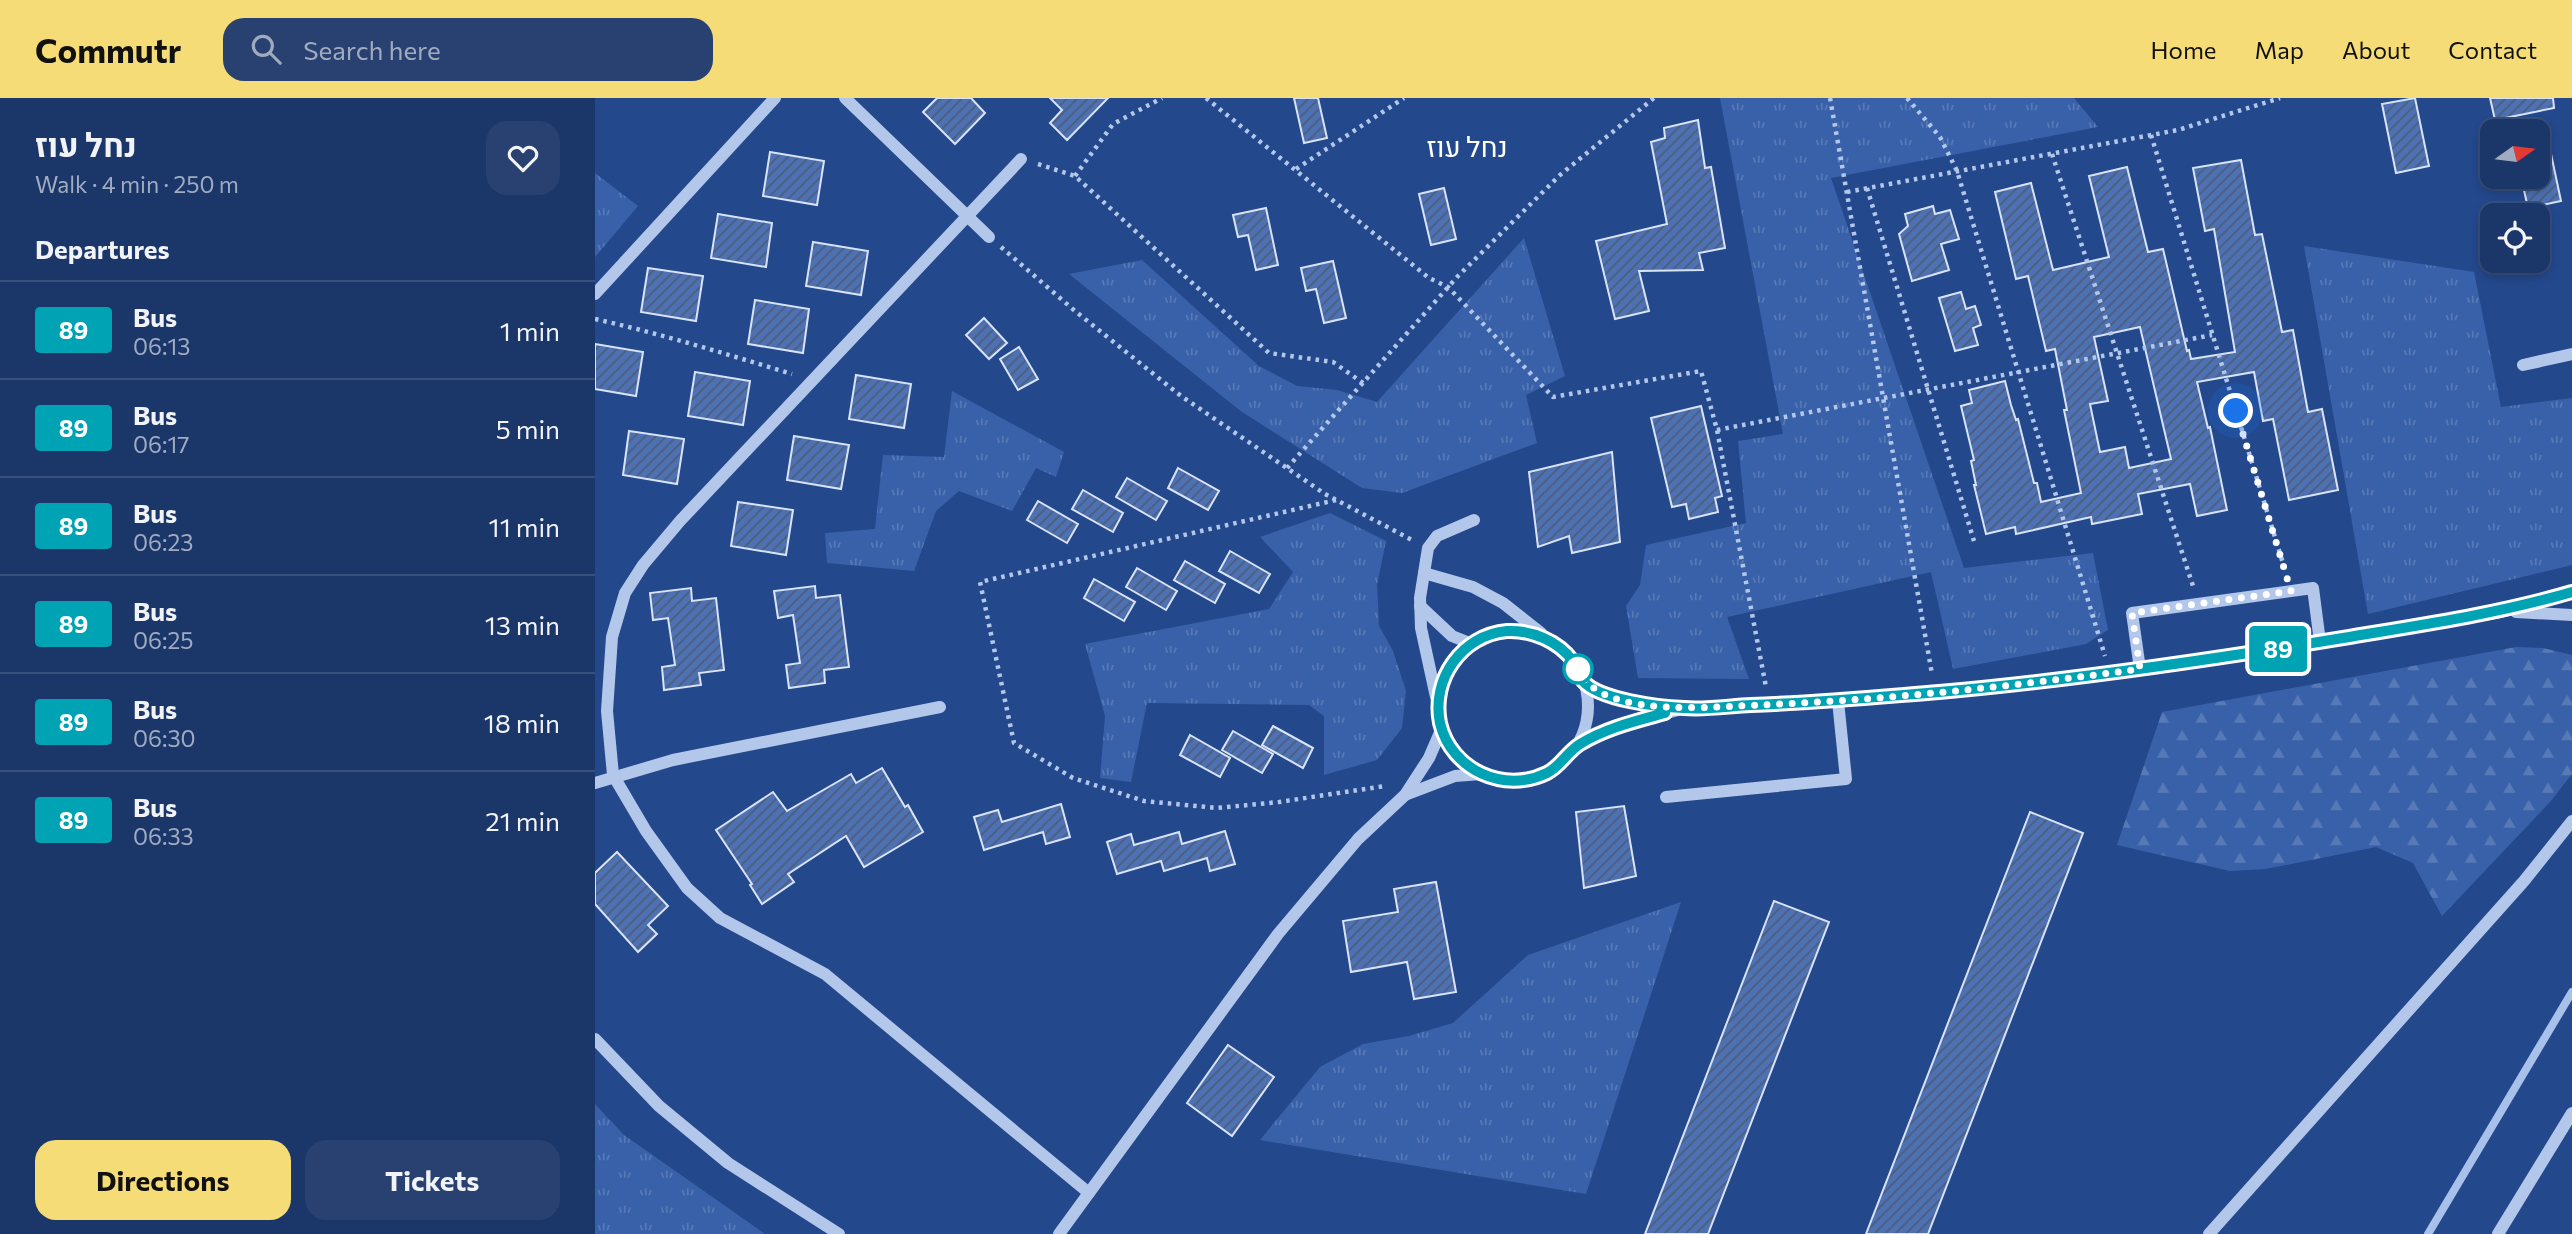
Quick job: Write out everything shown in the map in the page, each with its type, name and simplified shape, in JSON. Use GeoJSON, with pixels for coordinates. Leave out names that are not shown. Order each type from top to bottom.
{"type":"FeatureCollection","features":[{"type":"Feature","properties":{"kind":"street"},"geometry":{"type":"LineString","coordinates":[[595,294],[775,98]]}},
{"type":"Feature","properties":{"kind":"street"},"geometry":{"type":"LineString","coordinates":[[845,98],[989,237]]}},
{"type":"Feature","properties":{"kind":"street"},"geometry":{"type":"LineString","coordinates":[[1021,159],[680,521],[643,565],[625,593],[612,637],[607,711],[613,775],[646,831],[687,888],[720,918],[825,974],[1089,1193]]}},
{"type":"Feature","properties":{"kind":"street"},"geometry":{"type":"LineString","coordinates":[[2523,365],[2572,354]]}},
{"type":"Feature","properties":{"kind":"street"},"geometry":{"type":"LineString","coordinates":[[1424,573],[1473,587],[1503,603],[1571,659],[1583,681],[1588,710],[1585,728],[1566,760],[1551,771],[1517,781],[1498,780],[1481,774],[1456,755],[1441,728],[1421,628],[1420,606],[1424,573],[1428,548],[1437,536],[1473,520]]}},
{"type":"Feature","properties":{"kind":"street"},"geometry":{"type":"LineString","coordinates":[[2140,669],[2132,613],[2312,588],[2320,642]]}},
{"type":"Feature","properties":{"kind":"street"},"geometry":{"type":"LineString","coordinates":[[1583,681],[1606,695],[1629,701],[1685,708],[1838,701],[2012,685],[2140,669],[2501,611],[2572,592]]}},
{"type":"Feature","properties":{"kind":"street"},"geometry":{"type":"LineString","coordinates":[[1420,606],[1452,636],[1472,644]]}},
{"type":"Feature","properties":{"kind":"street"},"geometry":{"type":"LineString","coordinates":[[2501,611],[2572,615]]}},
{"type":"Feature","properties":{"kind":"street"},"geometry":{"type":"LineString","coordinates":[[1438,703],[1445,675],[1453,661],[1472,644],[1494,633],[1527,632],[1558,646]]}},
{"type":"Feature","properties":{"kind":"street"},"geometry":{"type":"LineString","coordinates":[[1666,797],[1846,779],[1838,701]]}},
{"type":"Feature","properties":{"kind":"street"},"geometry":{"type":"LineString","coordinates":[[595,783],[613,775],[673,760],[940,707]]}},
{"type":"Feature","properties":{"kind":"street"},"geometry":{"type":"LineString","coordinates":[[1577,745],[1624,724],[1685,708]]}},
{"type":"Feature","properties":{"kind":"street"},"geometry":{"type":"LineString","coordinates":[[1061,1232],[1314,888],[1358,839],[1405,795],[1429,758],[1441,728]]}},
{"type":"Feature","properties":{"kind":"street"},"geometry":{"type":"LineString","coordinates":[[1405,795],[1455,776],[1481,774]]}},
{"type":"Feature","properties":{"kind":"street"},"geometry":{"type":"LineString","coordinates":[[2209,1234],[2524,881],[2572,821]]}},
{"type":"Feature","properties":{"kind":"street"},"geometry":{"type":"LineString","coordinates":[[595,1039],[659,1105],[728,1163],[839,1234]]}},
{"type":"Feature","properties":{"kind":"street"},"geometry":{"type":"LineString","coordinates":[[2498,1234],[2572,1113]]}},
{"type":"Feature","properties":{"kind":"path"},"geometry":{"type":"LineString","coordinates":[[1075,176],[1113,124],[1162,98]]}},
{"type":"Feature","properties":{"kind":"path"},"geometry":{"type":"LineString","coordinates":[[1206,98],[1429,278],[1448,287],[1553,397],[1701,371],[1717,430],[1769,705]]}},
{"type":"Feature","properties":{"kind":"path"},"geometry":{"type":"LineString","coordinates":[[1296,169],[1404,98]]}},
{"type":"Feature","properties":{"kind":"path"},"geometry":{"type":"LineString","coordinates":[[1287,468],[1448,287],[1560,174],[1654,98]]}},
{"type":"Feature","properties":{"kind":"path"},"geometry":{"type":"LineString","coordinates":[[1830,98],[1934,686]]}},
{"type":"Feature","properties":{"kind":"path"},"geometry":{"type":"LineString","coordinates":[[1907,98],[1940,137],[1957,171],[2111,673]]}},
{"type":"Feature","properties":{"kind":"path"},"geometry":{"type":"LineString","coordinates":[[1847,192],[2178,130],[2280,98]]}},
{"type":"Feature","properties":{"kind":"path"},"geometry":{"type":"LineString","coordinates":[[2151,135],[2291,591]]}},
{"type":"Feature","properties":{"kind":"path"},"geometry":{"type":"LineString","coordinates":[[2052,154],[2199,604]]}},
{"type":"Feature","properties":{"kind":"path"},"geometry":{"type":"LineString","coordinates":[[1021,159],[1075,176],[1269,353],[1333,362],[1363,383]]}},
{"type":"Feature","properties":{"kind":"path"},"geometry":{"type":"LineString","coordinates":[[1867,188],[1974,541]]}},
{"type":"Feature","properties":{"kind":"path"},"geometry":{"type":"LineString","coordinates":[[989,237],[1075,311],[1181,396],[1336,500],[1428,548]]}},
{"type":"Feature","properties":{"kind":"path"},"geometry":{"type":"LineString","coordinates":[[595,319],[654,332],[813,381]]}},
{"type":"Feature","properties":{"kind":"path"},"geometry":{"type":"LineString","coordinates":[[1717,430],[2212,335]]}},
{"type":"Feature","properties":{"kind":"path"},"geometry":{"type":"LineString","coordinates":[[1336,500],[979,582],[1014,743],[1073,778],[1143,802],[1217,808],[1279,802],[1413,782]]}},
{"type":"Feature","properties":{"kind":"green space"},"geometry":{"type":"Polygon","coordinates":[[[1720,98],[2074,98],[2098,127],[1831,178],[1964,568],[2093,553],[2108,630],[2086,644],[1953,669],[1931,572],[1727,617],[1749,679],[1638,678],[1626,606],[1640,585],[1646,545],[1746,523],[1738,441],[1783,434],[1720,98]]]}},
{"type":"Feature","properties":{"kind":"green space"},"geometry":{"type":"Polygon","coordinates":[[[595,173],[638,206],[595,257],[595,173]]]}},
{"type":"Feature","properties":{"kind":"green space"},"geometry":{"type":"Polygon","coordinates":[[[1524,238],[1565,376],[1526,395],[1537,443],[1402,493],[1362,488],[1242,412],[1069,274],[1142,260],[1259,366],[1297,386],[1337,390],[1377,402],[1524,238]]]}},
{"type":"Feature","properties":{"kind":"green space"},"geometry":{"type":"Polygon","coordinates":[[[2304,246],[2474,272],[2501,407],[2572,398],[2572,565],[2368,614],[2304,246]]]}},
{"type":"Feature","properties":{"kind":"green space"},"geometry":{"type":"Polygon","coordinates":[[[952,391],[1064,452],[1056,477],[1036,468],[1012,511],[959,491],[936,511],[914,571],[827,563],[825,533],[875,529],[883,455],[944,457],[952,391]]]}},
{"type":"Feature","properties":{"kind":"green space"},"geometry":{"type":"Polygon","coordinates":[[[1330,513],[1386,541],[1377,585],[1379,626],[1393,651],[1406,691],[1402,728],[1377,760],[1324,775],[1324,716],[1309,705],[1147,703],[1131,782],[1100,778],[1105,716],[1085,644],[1269,609],[1293,572],[1260,537],[1330,513]]]}},
{"type":"Feature","properties":{"kind":"green space"},"geometry":{"type":"Polygon","coordinates":[[[2516,647],[2543,648],[2572,655],[2572,774],[2550,802],[2442,916],[2413,863],[2376,847],[2266,869],[2230,871],[2117,845],[2162,712],[2516,647]]]}},
{"type":"Feature","properties":{"kind":"green space"},"geometry":{"type":"Polygon","coordinates":[[[1681,902],[1586,1194],[1260,1140],[1320,1067],[1363,1044],[1409,1036],[1453,1023],[1528,955],[1681,902]]]}},
{"type":"Feature","properties":{"kind":"green space"},"geometry":{"type":"Polygon","coordinates":[[[595,1104],[624,1135],[765,1234],[595,1234],[595,1104]]]}},
{"type":"Feature","properties":{"kind":"building"},"geometry":{"type":"Polygon","coordinates":[[[937,98],[971,98],[985,113],[955,144],[923,112],[937,98]]]}},
{"type":"Feature","properties":{"kind":"building"},"geometry":{"type":"Polygon","coordinates":[[[1050,98],[1108,98],[1067,140],[1050,123],[1062,110],[1050,98]]]}},
{"type":"Feature","properties":{"kind":"building"},"geometry":{"type":"Polygon","coordinates":[[[1294,98],[1318,98],[1327,138],[1304,143],[1294,98]]]}},
{"type":"Feature","properties":{"kind":"building"},"geometry":{"type":"Polygon","coordinates":[[[2415,98],[2429,166],[2396,173],[2382,104],[2415,98]]]}},
{"type":"Feature","properties":{"kind":"building"},"geometry":{"type":"Polygon","coordinates":[[[2490,98],[2553,98],[2554,108],[2495,119],[2490,98]]]}},
{"type":"Feature","properties":{"kind":"building"},"geometry":{"type":"Polygon","coordinates":[[[1698,120],[1705,168],[1711,167],[1725,248],[1699,253],[1703,270],[1639,271],[1649,311],[1615,319],[1596,241],[1667,224],[1651,142],[1665,138],[1664,128],[1698,120]]]}},
{"type":"Feature","properties":{"kind":"building"},"geometry":{"type":"Polygon","coordinates":[[[2550,149],[2561,201],[2527,203],[2524,189],[2550,189],[2550,149]]]}},
{"type":"Feature","properties":{"kind":"building"},"geometry":{"type":"Polygon","coordinates":[[[770,152],[824,161],[817,205],[763,196],[770,152]]]}},
{"type":"Feature","properties":{"kind":"building"},"geometry":{"type":"Polygon","coordinates":[[[2241,160],[2255,235],[2262,234],[2282,332],[2293,330],[2308,412],[2322,409],[2338,490],[2289,500],[2273,419],[2263,421],[2254,372],[2197,382],[2208,428],[2210,427],[2227,510],[2197,516],[2190,484],[2138,494],[2142,514],[2092,524],[2091,517],[2016,534],[2015,527],[1986,534],[1974,485],[1971,461],[1974,460],[1961,406],[1972,403],[1969,390],[2005,381],[2041,502],[2081,493],[2055,349],[2046,351],[2028,276],[2016,279],[1995,192],[2031,183],[2053,270],[2109,257],[2089,176],[2127,167],[2148,252],[2163,249],[2191,359],[2235,352],[2214,229],[2205,231],[2193,168],[2241,160]],[[2140,327],[2094,337],[2108,401],[2090,404],[2100,452],[2125,447],[2129,468],[2171,459],[2140,327]]]}},
{"type":"Feature","properties":{"kind":"building"},"geometry":{"type":"Polygon","coordinates":[[[1444,188],[1456,239],[1431,245],[1419,194],[1444,188]]]}},
{"type":"Feature","properties":{"kind":"building"},"geometry":{"type":"Polygon","coordinates":[[[1933,206],[1935,214],[1950,210],[1959,239],[1941,244],[1949,270],[1912,281],[1899,234],[1908,226],[1905,214],[1933,206]]]}},
{"type":"Feature","properties":{"kind":"building"},"geometry":{"type":"Polygon","coordinates":[[[1266,208],[1278,265],[1256,270],[1248,235],[1238,237],[1233,215],[1266,208]]]}},
{"type":"Feature","properties":{"kind":"building"},"geometry":{"type":"Polygon","coordinates":[[[718,214],[772,223],[766,267],[711,258],[718,214]]]}},
{"type":"Feature","properties":{"kind":"building"},"geometry":{"type":"Polygon","coordinates":[[[813,242],[868,251],[861,295],[806,286],[813,242]]]}},
{"type":"Feature","properties":{"kind":"building"},"geometry":{"type":"Polygon","coordinates":[[[1333,261],[1346,318],[1324,323],[1316,289],[1306,291],[1301,268],[1333,261]]]}},
{"type":"Feature","properties":{"kind":"building"},"geometry":{"type":"Polygon","coordinates":[[[648,268],[703,276],[696,321],[641,312],[648,268]]]}},
{"type":"Feature","properties":{"kind":"building"},"geometry":{"type":"Polygon","coordinates":[[[1961,292],[1966,309],[1975,306],[1981,325],[1973,328],[1978,345],[1955,351],[1939,298],[1961,292]]]}},
{"type":"Feature","properties":{"kind":"building"},"geometry":{"type":"Polygon","coordinates":[[[755,300],[809,309],[803,353],[748,344],[755,300]]]}},
{"type":"Feature","properties":{"kind":"building"},"geometry":{"type":"Polygon","coordinates":[[[984,318],[1007,343],[989,359],[966,335],[984,318]]]}},
{"type":"Feature","properties":{"kind":"building"},"geometry":{"type":"Polygon","coordinates":[[[595,344],[643,352],[636,396],[595,389],[595,344]]]}},
{"type":"Feature","properties":{"kind":"building"},"geometry":{"type":"Polygon","coordinates":[[[1019,347],[1038,379],[1018,390],[1000,359],[1019,347]]]}},
{"type":"Feature","properties":{"kind":"building"},"geometry":{"type":"Polygon","coordinates":[[[695,372],[750,381],[743,425],[688,416],[695,372]]]}},
{"type":"Feature","properties":{"kind":"building"},"geometry":{"type":"Polygon","coordinates":[[[856,375],[911,384],[904,428],[849,419],[856,375]]]}},
{"type":"Feature","properties":{"kind":"building"},"geometry":{"type":"Polygon","coordinates":[[[1701,406],[1722,496],[1715,498],[1718,512],[1689,519],[1686,504],[1672,507],[1651,418],[1701,406]]]}},
{"type":"Feature","properties":{"kind":"building"},"geometry":{"type":"Polygon","coordinates":[[[629,431],[684,439],[677,484],[623,475],[629,431]]]}},
{"type":"Feature","properties":{"kind":"building"},"geometry":{"type":"Polygon","coordinates":[[[794,436],[849,445],[841,489],[787,480],[794,436]]]}},
{"type":"Feature","properties":{"kind":"building"},"geometry":{"type":"Polygon","coordinates":[[[1612,452],[1620,542],[1572,553],[1569,536],[1538,547],[1529,472],[1612,452]]]}},
{"type":"Feature","properties":{"kind":"building"},"geometry":{"type":"Polygon","coordinates":[[[1178,468],[1219,491],[1208,510],[1168,488],[1178,468]]]}},
{"type":"Feature","properties":{"kind":"building"},"geometry":{"type":"Polygon","coordinates":[[[1127,478],[1167,501],[1156,520],[1116,497],[1127,478]]]}},
{"type":"Feature","properties":{"kind":"building"},"geometry":{"type":"Polygon","coordinates":[[[1083,490],[1123,513],[1113,532],[1072,509],[1083,490]]]}},
{"type":"Feature","properties":{"kind":"building"},"geometry":{"type":"Polygon","coordinates":[[[1038,501],[1078,524],[1067,543],[1027,520],[1038,501]]]}},
{"type":"Feature","properties":{"kind":"building"},"geometry":{"type":"Polygon","coordinates":[[[738,502],[793,510],[786,555],[731,546],[738,502]]]}},
{"type":"Feature","properties":{"kind":"building"},"geometry":{"type":"Polygon","coordinates":[[[1230,551],[1270,574],[1259,593],[1219,571],[1230,551]]]}},
{"type":"Feature","properties":{"kind":"building"},"geometry":{"type":"Polygon","coordinates":[[[1185,561],[1225,584],[1215,603],[1174,580],[1185,561]]]}},
{"type":"Feature","properties":{"kind":"building"},"geometry":{"type":"Polygon","coordinates":[[[1137,568],[1177,591],[1166,610],[1126,587],[1137,568]]]}},
{"type":"Feature","properties":{"kind":"building"},"geometry":{"type":"Polygon","coordinates":[[[1094,579],[1135,602],[1124,621],[1084,598],[1094,579]]]}},
{"type":"Feature","properties":{"kind":"building"},"geometry":{"type":"Polygon","coordinates":[[[815,586],[816,598],[840,595],[849,667],[824,670],[825,683],[789,688],[786,665],[800,663],[793,615],[778,618],[774,591],[815,586]]]}},
{"type":"Feature","properties":{"kind":"building"},"geometry":{"type":"Polygon","coordinates":[[[691,588],[692,601],[716,598],[724,670],[699,673],[701,685],[664,690],[662,667],[675,665],[668,618],[653,620],[650,593],[691,588]]]}},
{"type":"Feature","properties":{"kind":"building"},"geometry":{"type":"Polygon","coordinates":[[[1273,726],[1313,748],[1303,768],[1262,745],[1273,726]]]}},
{"type":"Feature","properties":{"kind":"building"},"geometry":{"type":"Polygon","coordinates":[[[1233,731],[1273,754],[1262,773],[1222,750],[1233,731]]]}},
{"type":"Feature","properties":{"kind":"building"},"geometry":{"type":"Polygon","coordinates":[[[1190,735],[1230,758],[1220,777],[1180,755],[1190,735]]]}},
{"type":"Feature","properties":{"kind":"building"},"geometry":{"type":"Polygon","coordinates":[[[882,768],[923,832],[864,867],[846,836],[788,874],[794,882],[762,904],[716,830],[773,792],[787,811],[851,774],[856,783],[882,768]]]}},
{"type":"Feature","properties":{"kind":"building"},"geometry":{"type":"Polygon","coordinates":[[[1061,804],[1070,837],[1046,844],[1043,832],[984,850],[974,817],[998,810],[1002,822],[1061,804]]]}},
{"type":"Feature","properties":{"kind":"building"},"geometry":{"type":"Polygon","coordinates":[[[1624,806],[1636,876],[1584,888],[1576,812],[1624,806]]]}},
{"type":"Feature","properties":{"kind":"building"},"geometry":{"type":"Polygon","coordinates":[[[2030,812],[2083,833],[1928,1234],[1866,1234],[2030,812]]]}},
{"type":"Feature","properties":{"kind":"building"},"geometry":{"type":"Polygon","coordinates":[[[1225,831],[1235,864],[1210,871],[1207,858],[1164,871],[1161,861],[1117,874],[1107,842],[1131,834],[1134,845],[1179,832],[1182,844],[1225,831]]]}},
{"type":"Feature","properties":{"kind":"building"},"geometry":{"type":"Polygon","coordinates":[[[617,852],[668,906],[648,925],[657,934],[638,952],[595,904],[595,873],[617,852]]]}},
{"type":"Feature","properties":{"kind":"building"},"geometry":{"type":"Polygon","coordinates":[[[1436,882],[1456,992],[1414,999],[1407,962],[1351,972],[1343,921],[1398,912],[1394,889],[1436,882]]]}},
{"type":"Feature","properties":{"kind":"building"},"geometry":{"type":"Polygon","coordinates":[[[1774,901],[1829,922],[1708,1234],[1645,1234],[1774,901]]]}},
{"type":"Feature","properties":{"kind":"building"},"geometry":{"type":"Polygon","coordinates":[[[1228,1045],[1274,1077],[1232,1136],[1187,1103],[1228,1045]]]}},
{"type":"Feature","properties":{"kind":"waterway"},"geometry":{"type":"LineString","coordinates":[[2428,1234],[2572,992]]}},
{"type":"Feature","properties":{"kind":"bus line","name":"89"},"geometry":{"type":"LineString","coordinates":[[1665,713],[1624,724],[1577,745],[1566,760],[1551,771],[1517,781],[1498,780],[1481,774],[1456,755],[1441,728],[1438,703],[1445,675],[1464,649],[1478,639],[1510,631],[1527,632],[1558,646],[1571,659],[1583,681],[1606,695],[1629,701],[1685,708],[1838,701],[2012,685],[2173,665],[2501,611],[2572,592]]}},
{"type":"Feature","properties":{"kind":"district","name":"נחל עוז"},"geometry":{"type":"Point","coordinates":[1467,146]}},
{"type":"Feature","properties":{"kind":"route"},"geometry":{"type":"LineString","coordinates":[[1578,669],[1583,681],[1606,695],[1629,701],[1685,708],[1838,701],[2012,685],[2140,669],[2132,613],[2291,591],[2236,411]]}}]}
